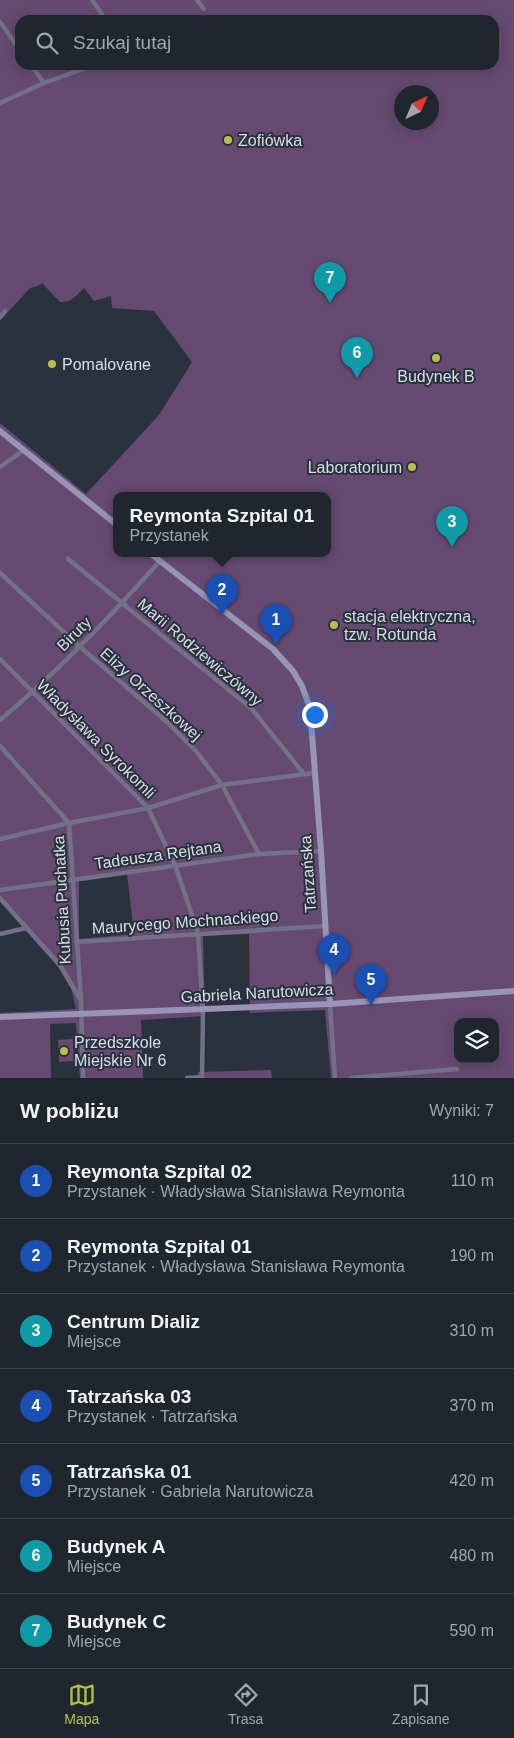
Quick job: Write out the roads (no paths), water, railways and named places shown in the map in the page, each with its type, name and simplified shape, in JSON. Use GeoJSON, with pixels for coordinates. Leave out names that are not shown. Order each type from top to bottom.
{"type":"FeatureCollection","features":[{"type":"Feature","properties":{"kind":"street"},"geometry":{"type":"LineString","coordinates":[[92,0],[102,15]]}},
{"type":"Feature","properties":{"kind":"street"},"geometry":{"type":"LineString","coordinates":[[197,0],[204,9]]}},
{"type":"Feature","properties":{"kind":"street"},"geometry":{"type":"LineString","coordinates":[[0,22],[15,43]]}},
{"type":"Feature","properties":{"kind":"street"},"geometry":{"type":"LineString","coordinates":[[35,70],[44,83]]}},
{"type":"Feature","properties":{"kind":"street"},"geometry":{"type":"LineString","coordinates":[[0,103],[44,83],[80,70]]}},
{"type":"Feature","properties":{"kind":"street"},"geometry":{"type":"LineString","coordinates":[[0,317],[5,311]]}},
{"type":"Feature","properties":{"kind":"street"},"geometry":{"type":"LineString","coordinates":[[0,431],[113,522]]}},
{"type":"Feature","properties":{"kind":"street"},"geometry":{"type":"LineString","coordinates":[[0,468],[24,450]]}},
{"type":"Feature","properties":{"kind":"street","name":"Tatrzańska"},"geometry":{"type":"LineString","coordinates":[[156,557],[273,649],[293,671],[302,686],[310,708],[335,1078]]}},
{"type":"Feature","properties":{"kind":"street","name":"Marii Rodziewiczówny"},"geometry":{"type":"LineString","coordinates":[[68,560],[251,708],[304,774]]}},
{"type":"Feature","properties":{"kind":"street","name":"Biruty"},"geometry":{"type":"LineString","coordinates":[[0,720],[33,693],[80,646],[160,560]]}},
{"type":"Feature","properties":{"kind":"street","name":"Elizy Orzeszkowej"},"geometry":{"type":"LineString","coordinates":[[0,573],[167,722],[195,750],[222,785],[259,854]]}},
{"type":"Feature","properties":{"kind":"street","name":"Władysława Syrokomli"},"geometry":{"type":"LineString","coordinates":[[0,659],[148,808],[175,865],[198,933],[202,1009],[202,1078]]}},
{"type":"Feature","properties":{"kind":"street","name":"Kubusia Puchatka"},"geometry":{"type":"LineString","coordinates":[[0,746],[69,823],[82,1014],[83,1078]]}},
{"type":"Feature","properties":{"kind":"street"},"geometry":{"type":"LineString","coordinates":[[0,839],[69,823],[148,808],[222,785],[314,773]]}},
{"type":"Feature","properties":{"kind":"street","name":"Tadeusza Rejtana"},"geometry":{"type":"LineString","coordinates":[[0,890],[259,854],[321,851]]}},
{"type":"Feature","properties":{"kind":"street"},"geometry":{"type":"LineString","coordinates":[[0,898],[60,966],[81,1000]]}},
{"type":"Feature","properties":{"kind":"street","name":"Maurycego Mochnackiego"},"geometry":{"type":"LineString","coordinates":[[76,942],[325,926]]}},
{"type":"Feature","properties":{"kind":"street"},"geometry":{"type":"LineString","coordinates":[[0,934],[26,928]]}},
{"type":"Feature","properties":{"kind":"street","name":"Gabriela Narutowicza"},"geometry":{"type":"LineString","coordinates":[[0,1017],[330,1004],[514,991]]}},
{"type":"Feature","properties":{"kind":"street"},"geometry":{"type":"LineString","coordinates":[[351,1078],[457,1069]]}},
{"type":"Feature","properties":{"kind":"street"},"geometry":{"type":"LineString","coordinates":[[187,1078],[202,1078]]}},
{"type":"Feature","properties":{"kind":"place","name":"Zofiówka"},"geometry":{"type":"Point","coordinates":[228,140]}},
{"type":"Feature","properties":{"kind":"place","name":"Budynek C"},"geometry":{"type":"Point","coordinates":[330,303]}},
{"type":"Feature","properties":{"kind":"place","name":"Budynek B"},"geometry":{"type":"Point","coordinates":[436,358]}},
{"type":"Feature","properties":{"kind":"place","name":"Pomalovane"},"geometry":{"type":"Point","coordinates":[52,364]}},
{"type":"Feature","properties":{"kind":"place","name":"Budynek A"},"geometry":{"type":"Point","coordinates":[357,378]}},
{"type":"Feature","properties":{"kind":"place","name":"Laboratorium"},"geometry":{"type":"Point","coordinates":[412,467]}},
{"type":"Feature","properties":{"kind":"place","name":"Centrum Dializ"},"geometry":{"type":"Point","coordinates":[452,547]}},
{"type":"Feature","properties":{"kind":"place","name":"Reymonta Szpital 01"},"geometry":{"type":"Point","coordinates":[222,615]}},
{"type":"Feature","properties":{"kind":"place","name":"stacja elektryczna, tzw. Rotunda"},"geometry":{"type":"Point","coordinates":[334,625]}},
{"type":"Feature","properties":{"kind":"place","name":"Reymonta Szpital 02"},"geometry":{"type":"Point","coordinates":[276,645]}},
{"type":"Feature","properties":{"kind":"place","name":"Tatrzańska 03"},"geometry":{"type":"Point","coordinates":[334,975]}},
{"type":"Feature","properties":{"kind":"place","name":"Tatrzańska 01"},"geometry":{"type":"Point","coordinates":[371,1005]}},
{"type":"Feature","properties":{"kind":"place","name":"Przedszkole Miejskie Nr 6"},"geometry":{"type":"Point","coordinates":[64,1051]}}]}
